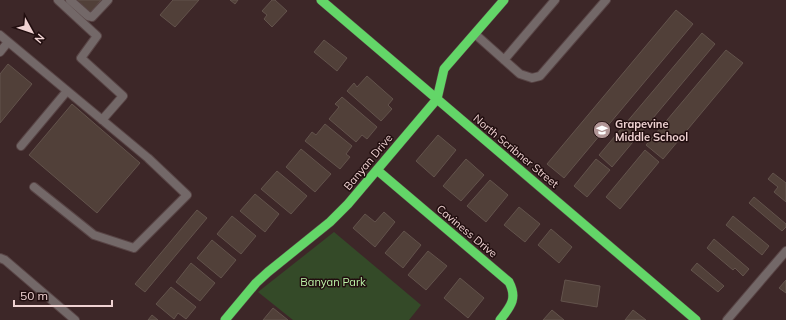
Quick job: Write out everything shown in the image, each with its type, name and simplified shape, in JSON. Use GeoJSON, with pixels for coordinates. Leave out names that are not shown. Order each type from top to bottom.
{"type":"FeatureCollection","features":[{"type":"Feature","properties":{"kind":"street","name":"North Scribner Street"},"geometry":{"type":"LineString","coordinates":[[321,0],[696,320]]}},
{"type":"Feature","properties":{"kind":"street","name":"Banyan Drive"},"geometry":{"type":"LineString","coordinates":[[225,320],[256,283],[330,222],[348,204],[437,99],[444,69],[504,0]]}},
{"type":"Feature","properties":{"kind":"street","name":"Caviness Drive"},"geometry":{"type":"LineString","coordinates":[[377,170],[509,282],[514,289],[514,298],[509,309],[500,320]]}},
{"type":"Feature","properties":{"kind":"lane"},"geometry":{"type":"LineString","coordinates":[[58,0],[97,36],[80,58],[124,96],[102,120]]}},
{"type":"Feature","properties":{"kind":"lane"},"geometry":{"type":"LineString","coordinates":[[70,0],[88,16],[92,17],[108,0]]}},
{"type":"Feature","properties":{"kind":"lane"},"geometry":{"type":"LineString","coordinates":[[504,60],[555,0]]}},
{"type":"Feature","properties":{"kind":"lane"},"geometry":{"type":"LineString","coordinates":[[474,34],[520,74],[532,78],[540,76],[606,0]]}},
{"type":"Feature","properties":{"kind":"lane"},"geometry":{"type":"LineString","coordinates":[[0,35],[148,158],[187,195],[134,248],[94,234],[34,187]]}},
{"type":"Feature","properties":{"kind":"lane"},"geometry":{"type":"LineString","coordinates":[[0,52],[8,42]]}},
{"type":"Feature","properties":{"kind":"lane"},"geometry":{"type":"LineString","coordinates":[[21,146],[67,91]]}},
{"type":"Feature","properties":{"kind":"lane"},"geometry":{"type":"LineString","coordinates":[[728,320],[786,251]]}},
{"type":"Feature","properties":{"kind":"lane"},"geometry":{"type":"LineString","coordinates":[[0,258],[5,260],[74,320]]}},
{"type":"Feature","properties":{"kind":"green space","name":"Banyan Park"},"geometry":{"type":"Polygon","coordinates":[[[334,232],[421,305],[409,320],[293,320],[258,292],[334,232]]]}},
{"type":"Feature","properties":{"kind":"building"},"geometry":{"type":"Polygon","coordinates":[[[73,0],[101,0],[89,14],[73,0]]]}},
{"type":"Feature","properties":{"kind":"building"},"geometry":{"type":"Polygon","coordinates":[[[173,0],[199,0],[175,27],[160,15],[173,0]]]}},
{"type":"Feature","properties":{"kind":"building"},"geometry":{"type":"Polygon","coordinates":[[[230,0],[238,0],[235,4],[230,0]]]}},
{"type":"Feature","properties":{"kind":"building"},"geometry":{"type":"Polygon","coordinates":[[[272,0],[275,0],[287,11],[272,27],[264,19],[267,15],[262,11],[272,0]]]}},
{"type":"Feature","properties":{"kind":"building"},"geometry":{"type":"Polygon","coordinates":[[[676,10],[693,24],[564,178],[547,164],[676,10]]]}},
{"type":"Feature","properties":{"kind":"building"},"geometry":{"type":"Polygon","coordinates":[[[702,33],[715,44],[612,167],[599,155],[702,33]]]}},
{"type":"Feature","properties":{"kind":"building"},"geometry":{"type":"Polygon","coordinates":[[[324,40],[347,58],[337,71],[314,52],[324,40]]]}},
{"type":"Feature","properties":{"kind":"building"},"geometry":{"type":"Polygon","coordinates":[[[726,50],[743,63],[663,159],[646,145],[726,50]]]}},
{"type":"Feature","properties":{"kind":"building"},"geometry":{"type":"Polygon","coordinates":[[[8,64],[32,84],[0,123],[0,74],[8,64]]]}},
{"type":"Feature","properties":{"kind":"building"},"geometry":{"type":"Polygon","coordinates":[[[367,76],[393,99],[388,105],[392,109],[381,121],[347,91],[354,83],[357,87],[367,76]]]}},
{"type":"Feature","properties":{"kind":"building"},"geometry":{"type":"Polygon","coordinates":[[[342,97],[377,127],[367,139],[362,135],[356,142],[329,119],[339,107],[335,104],[342,97]]]}},
{"type":"Feature","properties":{"kind":"building"},"geometry":{"type":"Polygon","coordinates":[[[72,104],[140,163],[97,213],[29,155],[72,104]]]}},
{"type":"Feature","properties":{"kind":"building"},"geometry":{"type":"Polygon","coordinates":[[[325,124],[352,146],[346,154],[350,157],[340,169],[305,141],[312,132],[316,135],[325,124]]]}},
{"type":"Feature","properties":{"kind":"building"},"geometry":{"type":"Polygon","coordinates":[[[438,135],[456,150],[434,177],[416,161],[438,135]]]}},
{"type":"Feature","properties":{"kind":"building"},"geometry":{"type":"Polygon","coordinates":[[[301,149],[331,174],[315,192],[286,167],[301,149]]]}},
{"type":"Feature","properties":{"kind":"building"},"geometry":{"type":"Polygon","coordinates":[[[645,150],[659,162],[620,209],[606,197],[645,150]]]}},
{"type":"Feature","properties":{"kind":"building"},"geometry":{"type":"Polygon","coordinates":[[[466,159],[484,175],[461,201],[443,186],[466,159]]]}},
{"type":"Feature","properties":{"kind":"building"},"geometry":{"type":"Polygon","coordinates":[[[596,159],[610,170],[587,197],[574,186],[596,159]]]}},
{"type":"Feature","properties":{"kind":"building"},"geometry":{"type":"Polygon","coordinates":[[[277,171],[307,196],[291,214],[261,189],[277,171]]]}},
{"type":"Feature","properties":{"kind":"building"},"geometry":{"type":"Polygon","coordinates":[[[773,173],[786,183],[786,202],[774,192],[778,187],[768,179],[773,173]]]}},
{"type":"Feature","properties":{"kind":"building"},"geometry":{"type":"Polygon","coordinates":[[[490,180],[508,195],[486,222],[467,206],[490,180]]]}},
{"type":"Feature","properties":{"kind":"building"},"geometry":{"type":"Polygon","coordinates":[[[255,194],[279,214],[265,232],[240,211],[255,194]]]}},
{"type":"Feature","properties":{"kind":"building"},"geometry":{"type":"Polygon","coordinates":[[[754,197],[786,224],[786,227],[782,231],[749,203],[754,197]]]}},
{"type":"Feature","properties":{"kind":"building"},"geometry":{"type":"Polygon","coordinates":[[[519,207],[540,224],[525,242],[504,225],[519,207]]]}},
{"type":"Feature","properties":{"kind":"building"},"geometry":{"type":"Polygon","coordinates":[[[197,210],[207,218],[145,292],[135,284],[197,210]]]}},
{"type":"Feature","properties":{"kind":"building"},"geometry":{"type":"Polygon","coordinates":[[[384,212],[395,222],[375,247],[353,228],[365,214],[375,222],[384,212]]]}},
{"type":"Feature","properties":{"kind":"building"},"geometry":{"type":"Polygon","coordinates":[[[232,216],[256,236],[241,254],[217,234],[232,216]]]}},
{"type":"Feature","properties":{"kind":"building"},"geometry":{"type":"Polygon","coordinates":[[[733,216],[769,246],[762,255],[726,225],[733,216]]]}},
{"type":"Feature","properties":{"kind":"building"},"geometry":{"type":"Polygon","coordinates":[[[551,229],[572,247],[559,263],[538,245],[551,229]]]}},
{"type":"Feature","properties":{"kind":"building"},"geometry":{"type":"Polygon","coordinates":[[[404,231],[421,245],[403,268],[385,253],[404,231]]]}},
{"type":"Feature","properties":{"kind":"building"},"geometry":{"type":"Polygon","coordinates":[[[714,239],[749,269],[743,276],[735,268],[733,270],[707,248],[714,239]]]}},
{"type":"Feature","properties":{"kind":"building"},"geometry":{"type":"Polygon","coordinates":[[[212,240],[236,260],[221,278],[197,258],[212,240]]]}},
{"type":"Feature","properties":{"kind":"building"},"geometry":{"type":"Polygon","coordinates":[[[428,251],[447,266],[426,290],[408,275],[428,251]]]}},
{"type":"Feature","properties":{"kind":"building"},"geometry":{"type":"Polygon","coordinates":[[[191,263],[215,283],[200,301],[176,282],[191,263]]]}},
{"type":"Feature","properties":{"kind":"building"},"geometry":{"type":"Polygon","coordinates":[[[697,263],[724,286],[718,292],[691,270],[697,263]]]}},
{"type":"Feature","properties":{"kind":"building"},"geometry":{"type":"Polygon","coordinates":[[[460,278],[484,298],[468,318],[444,298],[460,278]]]}},
{"type":"Feature","properties":{"kind":"building"},"geometry":{"type":"Polygon","coordinates":[[[565,280],[600,286],[597,307],[561,301],[565,280]]]}},
{"type":"Feature","properties":{"kind":"building"},"geometry":{"type":"Polygon","coordinates":[[[786,280],[786,293],[779,288],[786,280]]]}},
{"type":"Feature","properties":{"kind":"building"},"geometry":{"type":"Polygon","coordinates":[[[171,287],[196,307],[186,319],[178,313],[174,319],[156,304],[171,287]]]}},
{"type":"Feature","properties":{"kind":"building"},"geometry":{"type":"Polygon","coordinates":[[[273,308],[288,320],[263,320],[273,308]]]}},
{"type":"Feature","properties":{"kind":"building"},"geometry":{"type":"Polygon","coordinates":[[[552,310],[564,320],[543,320],[552,310]]]}},
{"type":"Feature","properties":{"kind":"building"},"geometry":{"type":"Polygon","coordinates":[[[633,310],[646,320],[625,320],[633,310]]]}},
{"type":"Feature","properties":{"kind":"building"},"geometry":{"type":"Polygon","coordinates":[[[152,315],[158,320],[148,320],[152,315]]]}},
{"type":"Feature","properties":{"kind":"traffic: fast"},"geometry":{"type":"LineString","coordinates":[[321,0],[696,320]]}},
{"type":"Feature","properties":{"kind":"traffic: fast"},"geometry":{"type":"LineString","coordinates":[[225,320],[256,283],[330,222],[348,204],[437,99],[444,69],[504,0]]}},
{"type":"Feature","properties":{"kind":"traffic: fast"},"geometry":{"type":"LineString","coordinates":[[377,170],[509,282],[512,288],[513,298],[510,307],[500,320]]}},
{"type":"Feature","properties":{"kind":"place","name":"Grapevine Middle School"},"geometry":{"type":"Point","coordinates":[602,130]}}]}
